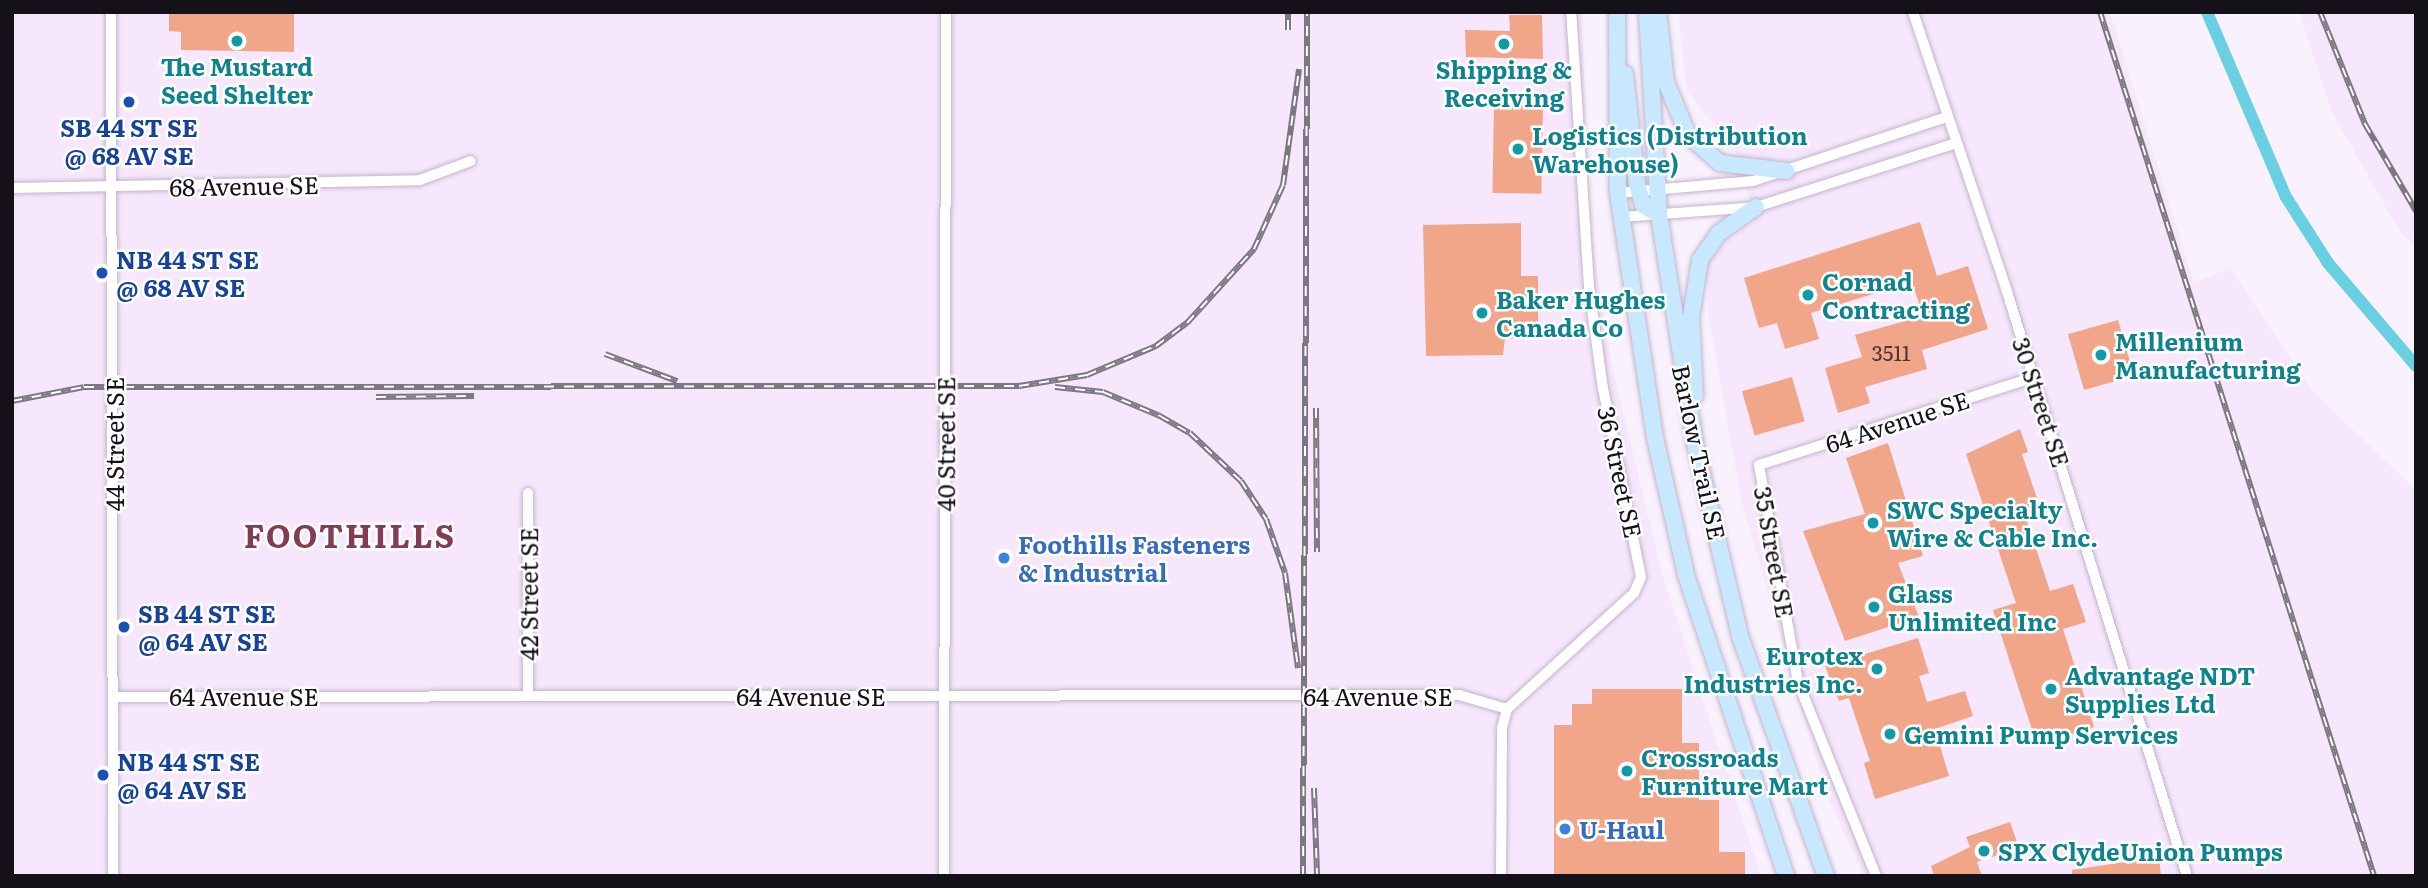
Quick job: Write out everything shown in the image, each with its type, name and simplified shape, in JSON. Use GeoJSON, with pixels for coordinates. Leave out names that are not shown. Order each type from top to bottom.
{"type":"FeatureCollection","features":[{"type":"Feature","properties":{"kind":"main road","name":"Barlow Trail SE"},"geometry":{"type":"LineString","coordinates":[[1647,12],[1658,215],[1696,448],[1740,636],[1826,876]]}},
{"type":"Feature","properties":{"kind":"main road"},"geometry":{"type":"LineString","coordinates":[[1658,12],[1666,82],[1688,135],[1720,163],[1787,171]]}},
{"type":"Feature","properties":{"kind":"main road","name":"Barlow Trail SE"},"geometry":{"type":"LineString","coordinates":[[1617,16],[1620,217],[1655,438],[1686,575],[1786,876]]}},
{"type":"Feature","properties":{"kind":"main road"},"geometry":{"type":"LineString","coordinates":[[1617,16],[1639,191],[1643,205],[1658,215]]}},
{"type":"Feature","properties":{"kind":"main road"},"geometry":{"type":"LineString","coordinates":[[1696,448],[1695,282],[1700,260],[1719,233],[1756,207]]}},
{"type":"Feature","properties":{"kind":"street","name":"44 Street SE"},"geometry":{"type":"LineString","coordinates":[[111,12],[113,876]]}},
{"type":"Feature","properties":{"kind":"street","name":"40 Street SE"},"geometry":{"type":"LineString","coordinates":[[944,876],[946,12]]}},
{"type":"Feature","properties":{"kind":"street","name":"36 Street SE"},"geometry":{"type":"LineString","coordinates":[[1507,709],[1634,593],[1641,577],[1603,389],[1589,287],[1572,12]]}},
{"type":"Feature","properties":{"kind":"street","name":"30 Street SE"},"geometry":{"type":"LineString","coordinates":[[1913,12],[1954,144],[2034,377],[2187,876]]}},
{"type":"Feature","properties":{"kind":"street"},"geometry":{"type":"LineString","coordinates":[[1618,193],[1753,181],[1947,117]]}},
{"type":"Feature","properties":{"kind":"street"},"geometry":{"type":"LineString","coordinates":[[1620,217],[1756,207],[1954,144]]}},
{"type":"Feature","properties":{"kind":"street","name":"68 Avenue SE"},"geometry":{"type":"LineString","coordinates":[[12,188],[420,180],[471,161]]}},
{"type":"Feature","properties":{"kind":"street","name":"64 Avenue SE"},"geometry":{"type":"LineString","coordinates":[[1759,465],[2034,377]]}},
{"type":"Feature","properties":{"kind":"street","name":"35 Street SE"},"geometry":{"type":"LineString","coordinates":[[1759,465],[1797,682],[1876,876]]}},
{"type":"Feature","properties":{"kind":"street","name":"42 Street SE"},"geometry":{"type":"LineString","coordinates":[[528,493],[528,696]]}},
{"type":"Feature","properties":{"kind":"street","name":"64 Avenue SE"},"geometry":{"type":"LineString","coordinates":[[113,697],[1459,695],[1507,709]]}},
{"type":"Feature","properties":{"kind":"street"},"geometry":{"type":"LineString","coordinates":[[1501,876],[1502,729],[1507,709]]}},
{"type":"Feature","properties":{"kind":"shaded area"},"geometry":{"type":"Polygon","coordinates":[[[12,12],[1583,12],[1586,203],[1612,366],[1663,577],[1761,876],[12,876],[12,12]]]}},
{"type":"Feature","properties":{"kind":"shaded area"},"geometry":{"type":"Polygon","coordinates":[[[1678,12],[2110,12],[2194,283],[2230,268],[2311,390],[2416,490],[2416,876],[1863,876],[1826,793],[1741,500],[1707,307],[1709,252],[1755,222],[1737,154],[1687,91],[1678,12]]]}},
{"type":"Feature","properties":{"kind":"shaded area"},"geometry":{"type":"Polygon","coordinates":[[[2299,12],[2416,12],[2416,247],[2398,229],[2331,110],[2299,12]]]}},
{"type":"Feature","properties":{"kind":"building","name":"The Mustard Seed Shelter"},"geometry":{"type":"Polygon","coordinates":[[[169,12],[294,12],[294,52],[181,50],[181,32],[169,31],[169,12]]]}},
{"type":"Feature","properties":{"kind":"building","name":"Shipping & Receiving"},"geometry":{"type":"Polygon","coordinates":[[[1509,15],[1542,15],[1543,59],[1466,57],[1465,30],[1510,31],[1509,15]]]}},
{"type":"Feature","properties":{"kind":"building","name":"Logistics (Distribution Warehouse)"},"geometry":{"type":"Polygon","coordinates":[[[1494,105],[1543,106],[1541,194],[1492,193],[1494,105]]]}},
{"type":"Feature","properties":{"kind":"building"},"geometry":{"type":"Polygon","coordinates":[[[1920,222],[1937,276],[1968,266],[1988,329],[1922,350],[1927,369],[1865,387],[1870,403],[1838,413],[1825,368],[1862,357],[1855,335],[1923,316],[1912,282],[1811,313],[1819,339],[1785,349],[1777,323],[1759,328],[1744,278],[1920,222]]]}},
{"type":"Feature","properties":{"kind":"building","name":"Baker Hughes Canada Co"},"geometry":{"type":"Polygon","coordinates":[[[1521,223],[1521,276],[1538,276],[1538,339],[1505,338],[1503,355],[1426,356],[1423,225],[1521,223]]]}},
{"type":"Feature","properties":{"kind":"building","name":"Millenium Manufacturing"},"geometry":{"type":"Polygon","coordinates":[[[2118,320],[2134,376],[2084,390],[2068,334],[2118,320]]]}},
{"type":"Feature","properties":{"kind":"building"},"geometry":{"type":"Polygon","coordinates":[[[1792,377],[1805,421],[1755,436],[1742,391],[1792,377]]]}},
{"type":"Feature","properties":{"kind":"building"},"geometry":{"type":"Polygon","coordinates":[[[2020,429],[2028,452],[2022,454],[2042,513],[2026,518],[2050,591],[2073,584],[2086,622],[2063,629],[2094,727],[2037,745],[1993,610],[2016,603],[1966,454],[2020,429]]]}},
{"type":"Feature","properties":{"kind":"building","name":"SWC Specialty Wire & Cable Inc."},"geometry":{"type":"Polygon","coordinates":[[[1888,443],[1923,556],[1898,563],[1919,617],[1845,641],[1803,531],[1865,514],[1846,458],[1888,443]]]}},
{"type":"Feature","properties":{"kind":"building"},"geometry":{"type":"Polygon","coordinates":[[[1918,638],[1929,673],[1919,676],[1927,702],[1965,691],[1973,716],[1935,729],[1949,776],[1875,799],[1864,763],[1870,761],[1849,698],[1839,701],[1825,666],[1918,638]]]}},
{"type":"Feature","properties":{"kind":"building","name":"Crossroads Furniture Mart"},"geometry":{"type":"Polygon","coordinates":[[[1592,689],[1682,689],[1682,743],[1699,743],[1699,800],[1719,800],[1719,852],[1745,852],[1745,876],[1554,876],[1554,725],[1572,725],[1572,704],[1592,704],[1592,689]]]}},
{"type":"Feature","properties":{"kind":"building","name":"SPX ClydeUnion Pumps"},"geometry":{"type":"Polygon","coordinates":[[[2010,822],[2019,848],[1977,862],[1982,876],[1934,876],[1931,866],[1970,847],[1966,837],[2010,822]]]}},
{"type":"Feature","properties":{"kind":"building"},"geometry":{"type":"Polygon","coordinates":[[[2159,857],[2161,876],[2072,876],[2072,870],[2159,857]]]}},
{"type":"Feature","properties":{"kind":"waterway"},"geometry":{"type":"LineString","coordinates":[[2207,12],[2286,197],[2328,263],[2416,366]]}},
{"type":"Feature","properties":{"kind":"railway"},"geometry":{"type":"LineString","coordinates":[[1288,12],[1288,30]]}},
{"type":"Feature","properties":{"kind":"railway"},"geometry":{"type":"LineString","coordinates":[[1303,876],[1307,12]]}},
{"type":"Feature","properties":{"kind":"railway"},"geometry":{"type":"LineString","coordinates":[[2100,12],[2374,876]]}},
{"type":"Feature","properties":{"kind":"railway"},"geometry":{"type":"LineString","coordinates":[[2320,12],[2365,124],[2416,211]]}},
{"type":"Feature","properties":{"kind":"railway"},"geometry":{"type":"LineString","coordinates":[[12,401],[84,387],[1019,386],[1087,375],[1156,346],[1187,323],[1254,249],[1283,185],[1299,69]]}},
{"type":"Feature","properties":{"kind":"railway"},"geometry":{"type":"LineString","coordinates":[[605,354],[677,381]]}},
{"type":"Feature","properties":{"kind":"railway"},"geometry":{"type":"LineString","coordinates":[[1055,387],[1103,392],[1160,416],[1190,433],[1241,481],[1266,519],[1285,573],[1298,668]]}},
{"type":"Feature","properties":{"kind":"railway"},"geometry":{"type":"LineString","coordinates":[[376,397],[474,396]]}},
{"type":"Feature","properties":{"kind":"railway"},"geometry":{"type":"LineString","coordinates":[[1316,408],[1317,552]]}},
{"type":"Feature","properties":{"kind":"railway"},"geometry":{"type":"LineString","coordinates":[[1314,788],[1317,876]]}},
{"type":"Feature","properties":{"kind":"place","name":"The Mustard Seed Shelter"},"geometry":{"type":"Point","coordinates":[237,41]}},
{"type":"Feature","properties":{"kind":"place","name":"Shipping & Receiving"},"geometry":{"type":"Point","coordinates":[1504,44]}},
{"type":"Feature","properties":{"kind":"place","name":"SB 44 ST SE @ 68 AV SE"},"geometry":{"type":"Point","coordinates":[129,102]}},
{"type":"Feature","properties":{"kind":"place","name":"Logistics (Distribution Warehouse)"},"geometry":{"type":"Point","coordinates":[1518,149]}},
{"type":"Feature","properties":{"kind":"place","name":"NB 44 ST SE @ 68 AV SE"},"geometry":{"type":"Point","coordinates":[102,273]}},
{"type":"Feature","properties":{"kind":"place","name":"Cornad Contracting"},"geometry":{"type":"Point","coordinates":[1808,295]}},
{"type":"Feature","properties":{"kind":"place","name":"Baker Hughes Canada Co"},"geometry":{"type":"Point","coordinates":[1482,313]}},
{"type":"Feature","properties":{"kind":"place","name":"Millenium Manufacturing"},"geometry":{"type":"Point","coordinates":[2101,355]}},
{"type":"Feature","properties":{"kind":"place","name":"SWC Specialty Wire & Cable Inc."},"geometry":{"type":"Point","coordinates":[1873,523]}},
{"type":"Feature","properties":{"kind":"place","name":"Foothills Fasteners & Industrial"},"geometry":{"type":"Point","coordinates":[1004,558]}},
{"type":"Feature","properties":{"kind":"place","name":"Glass Unlimited Inc"},"geometry":{"type":"Point","coordinates":[1874,607]}},
{"type":"Feature","properties":{"kind":"place","name":"SB 44 ST SE @ 64 AV SE"},"geometry":{"type":"Point","coordinates":[124,627]}},
{"type":"Feature","properties":{"kind":"place","name":"Eurotex Industries Inc."},"geometry":{"type":"Point","coordinates":[1877,669]}},
{"type":"Feature","properties":{"kind":"place","name":"Advantage NDT Supplies Ltd"},"geometry":{"type":"Point","coordinates":[2051,689]}},
{"type":"Feature","properties":{"kind":"place","name":"Gemini Pump Services"},"geometry":{"type":"Point","coordinates":[1890,734]}},
{"type":"Feature","properties":{"kind":"place","name":"Crossroads Furniture Mart"},"geometry":{"type":"Point","coordinates":[1627,771]}},
{"type":"Feature","properties":{"kind":"place","name":"NB 44 ST SE @ 64 AV SE"},"geometry":{"type":"Point","coordinates":[103,775]}},
{"type":"Feature","properties":{"kind":"place","name":"U-Haul"},"geometry":{"type":"Point","coordinates":[1565,829]}},
{"type":"Feature","properties":{"kind":"place","name":"SPX ClydeUnion Pumps"},"geometry":{"type":"Point","coordinates":[1984,851]}},
{"type":"Feature","properties":{"kind":"district","name":"FOOTHILLS"},"geometry":{"type":"Point","coordinates":[350,534]}}]}
